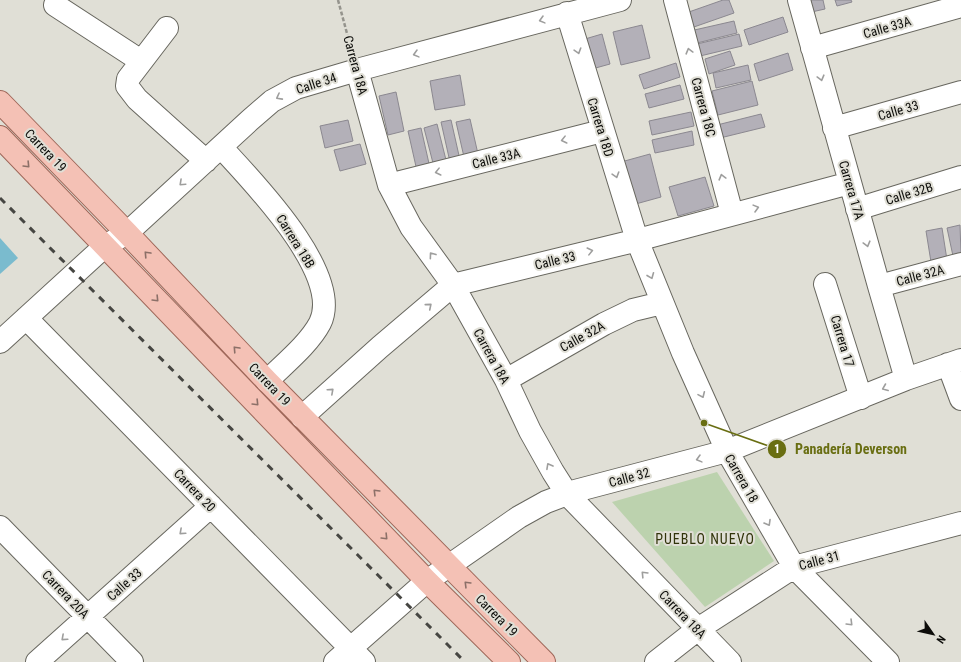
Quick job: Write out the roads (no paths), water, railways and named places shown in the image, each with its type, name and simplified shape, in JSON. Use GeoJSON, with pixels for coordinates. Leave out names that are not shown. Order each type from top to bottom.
{"type":"FeatureCollection","features":[{"type":"Feature","properties":{"kind":"main road","name":"Carrera 19"},"geometry":{"type":"LineString","coordinates":[[0,102],[267,381],[544,662]]}},
{"type":"Feature","properties":{"kind":"main road","name":"Carrera 19"},"geometry":{"type":"LineString","coordinates":[[0,137],[427,580],[509,662]]}},
{"type":"Feature","properties":{"kind":"street","name":"Calle 34"},"geometry":{"type":"LineString","coordinates":[[26,318],[106,246],[127,233],[272,101],[296,88],[357,70],[620,0]]}},
{"type":"Feature","properties":{"kind":"street","name":"Carrera 18C"},"geometry":{"type":"LineString","coordinates":[[676,0],[732,214]]}},
{"type":"Feature","properties":{"kind":"street","name":"Carrera 17A"},"geometry":{"type":"LineString","coordinates":[[799,0],[878,286],[906,379]]}},
{"type":"Feature","properties":{"kind":"street"},"geometry":{"type":"LineString","coordinates":[[55,5],[141,61]]}},
{"type":"Feature","properties":{"kind":"street","name":"Calle 33A"},"geometry":{"type":"LineString","coordinates":[[812,48],[961,6]]}},
{"type":"Feature","properties":{"kind":"street","name":"Carrera 18D"},"geometry":{"type":"LineString","coordinates":[[567,13],[637,240]]}},
{"type":"Feature","properties":{"kind":"street","name":"Carrera 18B"},"geometry":{"type":"LineString","coordinates":[[167,28],[128,79],[127,86],[137,99],[213,154],[268,198],[286,221],[311,262],[317,274],[324,297],[321,322],[301,347],[267,381]]}},
{"type":"Feature","properties":{"kind":"street","name":"Carrera 18A"},"geometry":{"type":"LineString","coordinates":[[357,70],[389,184],[411,227],[453,285],[506,380],[530,431],[553,472],[567,494],[730,662]]}},
{"type":"Feature","properties":{"kind":"street","name":"Calle 33"},"geometry":{"type":"LineString","coordinates":[[834,128],[961,92]]}},
{"type":"Feature","properties":{"kind":"street","name":"Calle 33A"},"geometry":{"type":"LineString","coordinates":[[389,184],[602,130]]}},
{"type":"Feature","properties":{"kind":"street","name":"Calle 32B"},"geometry":{"type":"LineString","coordinates":[[857,209],[961,177]]}},
{"type":"Feature","properties":{"kind":"street","name":"Calle 33"},"geometry":{"type":"LineString","coordinates":[[302,417],[453,285],[637,240],[850,183]]}},
{"type":"Feature","properties":{"kind":"street","name":"Carrera 18"},"geometry":{"type":"LineString","coordinates":[[637,240],[662,303],[726,451],[794,567],[888,662]]}},
{"type":"Feature","properties":{"kind":"street","name":"Calle 32A"},"geometry":{"type":"LineString","coordinates":[[878,286],[961,264]]}},
{"type":"Feature","properties":{"kind":"street","name":"Carrera 17"},"geometry":{"type":"LineString","coordinates":[[825,284],[861,398]]}},
{"type":"Feature","properties":{"kind":"street","name":"Calle 32A"},"geometry":{"type":"LineString","coordinates":[[506,380],[604,324],[633,310],[662,303]]}},
{"type":"Feature","properties":{"kind":"street"},"geometry":{"type":"LineString","coordinates":[[0,342],[26,318]]}},
{"type":"Feature","properties":{"kind":"street","name":"Carrera 20"},"geometry":{"type":"LineString","coordinates":[[26,318],[211,506],[350,657]]}},
{"type":"Feature","properties":{"kind":"street"},"geometry":{"type":"LineString","coordinates":[[954,362],[961,399]]}},
{"type":"Feature","properties":{"kind":"street","name":"Calle 32"},"geometry":{"type":"LineString","coordinates":[[350,657],[427,580],[519,517],[546,502],[567,494],[726,451],[906,379],[954,362]]}},
{"type":"Feature","properties":{"kind":"street","name":"Calle 33"},"geometry":{"type":"LineString","coordinates":[[37,662],[211,506]]}},
{"type":"Feature","properties":{"kind":"street","name":"Calle 31"},"geometry":{"type":"LineString","coordinates":[[656,662],[698,629],[794,567],[961,523]]}},
{"type":"Feature","properties":{"kind":"street","name":"Carrera 20A"},"geometry":{"type":"LineString","coordinates":[[0,526],[132,662]]}},
{"type":"Feature","properties":{"kind":"water"},"geometry":{"type":"Polygon","coordinates":[[[0,238],[18,258],[0,274],[0,238]]]}},
{"type":"Feature","properties":{"kind":"railway"},"geometry":{"type":"LineString","coordinates":[[0,198],[465,662]]}},
{"type":"Feature","properties":{"kind":"place","name":"Panadería Deverson"},"geometry":{"type":"Point","coordinates":[704,423]}},
{"type":"Feature","properties":{"kind":"district","name":"PUEBLO NUEVO"},"geometry":{"type":"Point","coordinates":[705,539]}}]}
